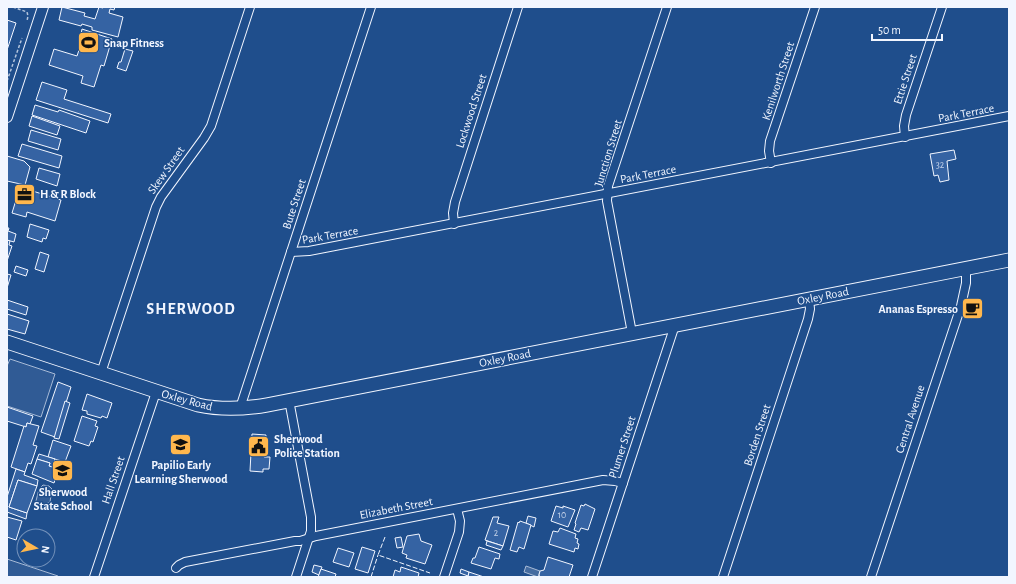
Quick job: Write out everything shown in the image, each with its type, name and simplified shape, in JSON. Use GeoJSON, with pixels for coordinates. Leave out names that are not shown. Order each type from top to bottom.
{"type":"FeatureCollection","features":[{"type":"Feature","properties":{"kind":"main road","name":"Oxley Road"},"geometry":{"type":"LineString","coordinates":[[7,342],[156,392],[206,406],[240,408],[288,400],[1009,260]]}},
{"type":"Feature","properties":{"kind":"street"},"geometry":{"type":"LineString","coordinates":[[7,117],[43,7]]}},
{"type":"Feature","properties":{"kind":"street","name":"Skew Street"},"geometry":{"type":"LineString","coordinates":[[101,373],[156,207],[161,197],[211,126],[250,7]]}},
{"type":"Feature","properties":{"kind":"street","name":"Bute Street"},"geometry":{"type":"LineString","coordinates":[[240,408],[371,7]]}},
{"type":"Feature","properties":{"kind":"street","name":"Lockwood Street"},"geometry":{"type":"LineString","coordinates":[[454,224],[454,202],[518,7]]}},
{"type":"Feature","properties":{"kind":"street","name":"Junction Street"},"geometry":{"type":"LineString","coordinates":[[632,333],[607,201],[608,186],[667,7]]}},
{"type":"Feature","properties":{"kind":"street","name":"Kenilworth Street"},"geometry":{"type":"LineString","coordinates":[[771,163],[769,151],[770,141],[815,7]]}},
{"type":"Feature","properties":{"kind":"street","name":"Ettie Street"},"geometry":{"type":"LineString","coordinates":[[906,137],[904,126],[906,115],[942,7]]}},
{"type":"Feature","properties":{"kind":"street","name":"Park Terrace"},"geometry":{"type":"LineString","coordinates":[[291,252],[309,251],[454,224],[1009,116]]}},
{"type":"Feature","properties":{"kind":"street","name":"Central Avenue"},"geometry":{"type":"LineString","coordinates":[[871,577],[961,306],[966,282],[966,268]]}},
{"type":"Feature","properties":{"kind":"street","name":"Borden Street"},"geometry":{"type":"LineString","coordinates":[[723,577],[808,319],[810,309],[809,299]]}},
{"type":"Feature","properties":{"kind":"street","name":"Plumer Street"},"geometry":{"type":"LineString","coordinates":[[592,577],[676,325]]}},
{"type":"Feature","properties":{"kind":"street","name":"Hall Street"},"geometry":{"type":"LineString","coordinates":[[94,577],[156,392]]}},
{"type":"Feature","properties":{"kind":"street"},"geometry":{"type":"LineString","coordinates":[[288,400],[312,524],[296,577]]}},
{"type":"Feature","properties":{"kind":"street","name":"Elizabeth Street"},"geometry":{"type":"LineString","coordinates":[[176,568],[186,562],[295,541],[300,542],[316,536],[603,480],[623,483]]}},
{"type":"Feature","properties":{"kind":"street"},"geometry":{"type":"LineString","coordinates":[[444,577],[459,532],[460,520],[457,509]]}},
{"type":"Feature","properties":{"kind":"path"},"geometry":{"type":"LineString","coordinates":[[13,7],[27,12],[27,21]]}},
{"type":"Feature","properties":{"kind":"path"},"geometry":{"type":"LineString","coordinates":[[7,81],[22,36]]}},
{"type":"Feature","properties":{"kind":"shaded area"},"geometry":{"type":"Polygon","coordinates":[[[10,359],[55,374],[41,417],[7,406],[7,366],[10,359]]]}},
{"type":"Feature","properties":{"kind":"shaded area"},"geometry":{"type":"Polygon","coordinates":[[[43,485],[49,486],[52,489],[50,502],[46,504],[39,504],[36,501],[39,489],[43,485]]]}},
{"type":"Feature","properties":{"kind":"shaded area"},"geometry":{"type":"Polygon","coordinates":[[[7,559],[16,562],[16,568],[34,568],[58,576],[58,577],[7,577],[7,559]]]}},
{"type":"Feature","properties":{"kind":"shaded area"},"geometry":{"type":"Polygon","coordinates":[[[526,566],[540,571],[538,577],[524,572],[526,566]]]}},
{"type":"Feature","properties":{"kind":"building"},"geometry":{"type":"Polygon","coordinates":[[[62,7],[85,13],[84,16],[95,19],[99,7],[115,7],[114,10],[110,9],[109,13],[123,17],[118,37],[92,30],[92,27],[82,24],[81,26],[59,20],[62,7]]]}},
{"type":"Feature","properties":{"kind":"building"},"geometry":{"type":"Polygon","coordinates":[[[7,20],[16,23],[7,50],[7,20]]]}},
{"type":"Feature","properties":{"kind":"building"},"geometry":{"type":"Polygon","coordinates":[[[82,29],[112,39],[104,66],[101,65],[94,87],[81,83],[83,76],[49,65],[54,49],[77,56],[84,35],[81,34],[82,29]]]}},
{"type":"Feature","properties":{"kind":"building"},"geometry":{"type":"Polygon","coordinates":[[[125,49],[133,51],[126,71],[117,68],[119,62],[121,62],[125,49]]]}},
{"type":"Feature","properties":{"kind":"building"},"geometry":{"type":"Polygon","coordinates":[[[42,82],[67,90],[64,99],[111,114],[108,123],[36,100],[42,82]]]}},
{"type":"Feature","properties":{"kind":"building"},"geometry":{"type":"Polygon","coordinates":[[[35,105],[58,112],[59,110],[90,121],[86,133],[32,115],[35,105]]]}},
{"type":"Feature","properties":{"kind":"building"},"geometry":{"type":"Polygon","coordinates":[[[32,116],[60,126],[57,135],[29,126],[32,116]]]}},
{"type":"Feature","properties":{"kind":"building"},"geometry":{"type":"Polygon","coordinates":[[[31,130],[61,139],[58,150],[28,141],[31,130]]]}},
{"type":"Feature","properties":{"kind":"building"},"geometry":{"type":"Polygon","coordinates":[[[22,144],[62,156],[59,168],[18,156],[22,144]]]}},
{"type":"Feature","properties":{"kind":"building"},"geometry":{"type":"Polygon","coordinates":[[[954,150],[956,159],[947,161],[949,180],[940,182],[938,175],[934,176],[930,154],[954,150]]]}},
{"type":"Feature","properties":{"kind":"building"},"geometry":{"type":"Polygon","coordinates":[[[7,156],[24,161],[30,167],[25,185],[7,181],[7,156]]]}},
{"type":"Feature","properties":{"kind":"building"},"geometry":{"type":"Polygon","coordinates":[[[39,168],[60,174],[57,186],[36,179],[39,168]]]}},
{"type":"Feature","properties":{"kind":"building"},"geometry":{"type":"Polygon","coordinates":[[[20,187],[61,200],[55,221],[27,212],[26,217],[12,213],[20,187]]]}},
{"type":"Feature","properties":{"kind":"building"},"geometry":{"type":"Polygon","coordinates":[[[30,224],[49,230],[46,239],[43,238],[42,242],[27,237],[30,224]]]}},
{"type":"Feature","properties":{"kind":"building"},"geometry":{"type":"Polygon","coordinates":[[[7,228],[9,228],[8,231],[16,234],[14,242],[7,240],[7,228]]]}},
{"type":"Feature","properties":{"kind":"building"},"geometry":{"type":"Polygon","coordinates":[[[7,240],[10,241],[9,245],[12,246],[7,261],[7,240]]]}},
{"type":"Feature","properties":{"kind":"building"},"geometry":{"type":"Polygon","coordinates":[[[40,252],[49,255],[44,272],[35,269],[40,252]]]}},
{"type":"Feature","properties":{"kind":"building"},"geometry":{"type":"Polygon","coordinates":[[[16,266],[28,270],[26,276],[14,272],[16,266]]]}},
{"type":"Feature","properties":{"kind":"building"},"geometry":{"type":"Polygon","coordinates":[[[7,274],[11,275],[7,288],[7,274]]]}},
{"type":"Feature","properties":{"kind":"building"},"geometry":{"type":"Polygon","coordinates":[[[7,300],[28,307],[26,315],[7,309],[7,300]]]}},
{"type":"Feature","properties":{"kind":"building"},"geometry":{"type":"Polygon","coordinates":[[[7,314],[29,321],[25,334],[7,329],[7,314]]]}},
{"type":"Feature","properties":{"kind":"building"},"geometry":{"type":"Polygon","coordinates":[[[58,382],[71,387],[55,437],[41,432],[58,382]]]}},
{"type":"Feature","properties":{"kind":"building"},"geometry":{"type":"Polygon","coordinates":[[[87,394],[112,403],[107,418],[87,414],[87,411],[82,410],[87,394]]]}},
{"type":"Feature","properties":{"kind":"building"},"geometry":{"type":"Polygon","coordinates":[[[65,401],[70,403],[59,439],[54,438],[65,401]]]}},
{"type":"Feature","properties":{"kind":"building"},"geometry":{"type":"Polygon","coordinates":[[[7,407],[33,416],[30,424],[27,423],[26,427],[7,421],[7,407]]]}},
{"type":"Feature","properties":{"kind":"building"},"geometry":{"type":"Polygon","coordinates":[[[82,416],[97,421],[95,426],[98,427],[93,442],[91,441],[89,446],[74,441],[82,416]]]}},
{"type":"Feature","properties":{"kind":"building"},"geometry":{"type":"Polygon","coordinates":[[[27,423],[39,426],[33,445],[37,446],[31,464],[28,463],[25,472],[11,467],[24,426],[26,427],[27,423]]]}},
{"type":"Feature","properties":{"kind":"building","name":"Sherwood Police Station"},"geometry":{"type":"Polygon","coordinates":[[[252,434],[266,435],[264,457],[270,457],[269,469],[263,469],[263,472],[250,471],[252,434]]]}},
{"type":"Feature","properties":{"kind":"building"},"geometry":{"type":"Polygon","coordinates":[[[53,440],[71,446],[65,462],[48,457],[53,440]]]}},
{"type":"Feature","properties":{"kind":"building"},"geometry":{"type":"Polygon","coordinates":[[[39,454],[55,459],[54,462],[60,464],[59,469],[49,466],[50,463],[37,459],[39,454]]]}},
{"type":"Feature","properties":{"kind":"building"},"geometry":{"type":"Polygon","coordinates":[[[37,459],[50,463],[49,466],[59,469],[54,483],[32,474],[37,459]]]}},
{"type":"Feature","properties":{"kind":"building"},"geometry":{"type":"Polygon","coordinates":[[[16,469],[25,472],[24,475],[38,480],[37,486],[18,480],[9,507],[27,513],[26,519],[7,512],[7,497],[16,469]]]}},
{"type":"Feature","properties":{"kind":"building"},"geometry":{"type":"Polygon","coordinates":[[[18,480],[37,486],[27,513],[9,507],[18,480]]]}},
{"type":"Feature","properties":{"kind":"building"},"geometry":{"type":"Polygon","coordinates":[[[585,504],[595,509],[588,530],[581,528],[579,532],[574,530],[575,523],[581,505],[584,506],[585,504]]]}},
{"type":"Feature","properties":{"kind":"building"},"geometry":{"type":"Polygon","coordinates":[[[556,506],[563,508],[563,506],[575,510],[568,527],[551,521],[556,506]]]}},
{"type":"Feature","properties":{"kind":"building"},"geometry":{"type":"Polygon","coordinates":[[[528,516],[536,518],[534,527],[526,523],[528,516]]]}},
{"type":"Feature","properties":{"kind":"building"},"geometry":{"type":"Polygon","coordinates":[[[7,517],[22,521],[20,528],[16,528],[16,540],[7,537],[7,517]]]}},
{"type":"Feature","properties":{"kind":"building"},"geometry":{"type":"Polygon","coordinates":[[[493,517],[499,517],[497,523],[509,526],[503,546],[485,540],[493,517]]]}},
{"type":"Feature","properties":{"kind":"building"},"geometry":{"type":"Polygon","coordinates":[[[520,521],[531,525],[524,549],[519,547],[517,552],[510,550],[518,522],[519,523],[520,521]]]}},
{"type":"Feature","properties":{"kind":"building"},"geometry":{"type":"Polygon","coordinates":[[[560,528],[576,534],[575,538],[578,539],[577,543],[579,544],[578,549],[575,548],[574,552],[549,544],[553,531],[558,532],[560,528]]]}},
{"type":"Feature","properties":{"kind":"building"},"geometry":{"type":"Polygon","coordinates":[[[419,534],[421,541],[432,545],[425,564],[406,558],[407,555],[402,553],[407,536],[419,534]]]}},
{"type":"Feature","properties":{"kind":"building"},"geometry":{"type":"Polygon","coordinates":[[[401,537],[403,547],[397,548],[395,538],[401,537]]]}},
{"type":"Feature","properties":{"kind":"building"},"geometry":{"type":"Polygon","coordinates":[[[487,541],[503,546],[501,550],[486,545],[487,541]]]}},
{"type":"Feature","properties":{"kind":"building"},"geometry":{"type":"Polygon","coordinates":[[[362,547],[375,551],[368,573],[355,569],[362,547]]]}},
{"type":"Feature","properties":{"kind":"building"},"geometry":{"type":"Polygon","coordinates":[[[479,547],[500,554],[499,559],[495,558],[491,569],[471,563],[473,558],[475,558],[479,547]]]}},
{"type":"Feature","properties":{"kind":"building"},"geometry":{"type":"Polygon","coordinates":[[[338,548],[354,553],[349,567],[333,562],[338,548]]]}},
{"type":"Feature","properties":{"kind":"building"},"geometry":{"type":"Polygon","coordinates":[[[548,557],[573,565],[569,577],[540,577],[540,571],[544,570],[548,557]]]}},
{"type":"Feature","properties":{"kind":"building"},"geometry":{"type":"Polygon","coordinates":[[[314,565],[322,567],[319,575],[312,572],[314,565]]]}},
{"type":"Feature","properties":{"kind":"building"},"geometry":{"type":"Polygon","coordinates":[[[401,567],[419,573],[418,577],[393,577],[395,570],[400,572],[401,567]]]}},
{"type":"Feature","properties":{"kind":"building"},"geometry":{"type":"Polygon","coordinates":[[[321,569],[336,574],[335,577],[318,577],[321,569]]]}},
{"type":"Feature","properties":{"kind":"building"},"geometry":{"type":"Polygon","coordinates":[[[461,569],[469,572],[468,576],[460,573],[461,569]]]}},
{"type":"Feature","properties":{"kind":"building"},"geometry":{"type":"Polygon","coordinates":[[[469,572],[484,577],[468,577],[469,572]]]}},
{"type":"Feature","properties":{"kind":"fence"},"geometry":{"type":"LineString","coordinates":[[385,537],[378,555],[430,573]]}},
{"type":"Feature","properties":{"kind":"fence"},"geometry":{"type":"LineString","coordinates":[[371,577],[378,555]]}},
{"type":"Feature","properties":{"kind":"place","name":"Snap Fitness"},"geometry":{"type":"Point","coordinates":[88,43]}},
{"type":"Feature","properties":{"kind":"place","name":"H & R Block"},"geometry":{"type":"Point","coordinates":[25,194]}},
{"type":"Feature","properties":{"kind":"place","name":"Ananas Espresso"},"geometry":{"type":"Point","coordinates":[973,309]}},
{"type":"Feature","properties":{"kind":"place","name":"Papilio Early Learning Sherwood"},"geometry":{"type":"Point","coordinates":[181,444]}},
{"type":"Feature","properties":{"kind":"place","name":"Sherwood Police Station"},"geometry":{"type":"Point","coordinates":[258,446]}},
{"type":"Feature","properties":{"kind":"place","name":"Sherwood State School"},"geometry":{"type":"Point","coordinates":[63,471]}},
{"type":"Feature","properties":{"kind":"district","name":"SHERWOOD"},"geometry":{"type":"Point","coordinates":[191,308]}}]}
